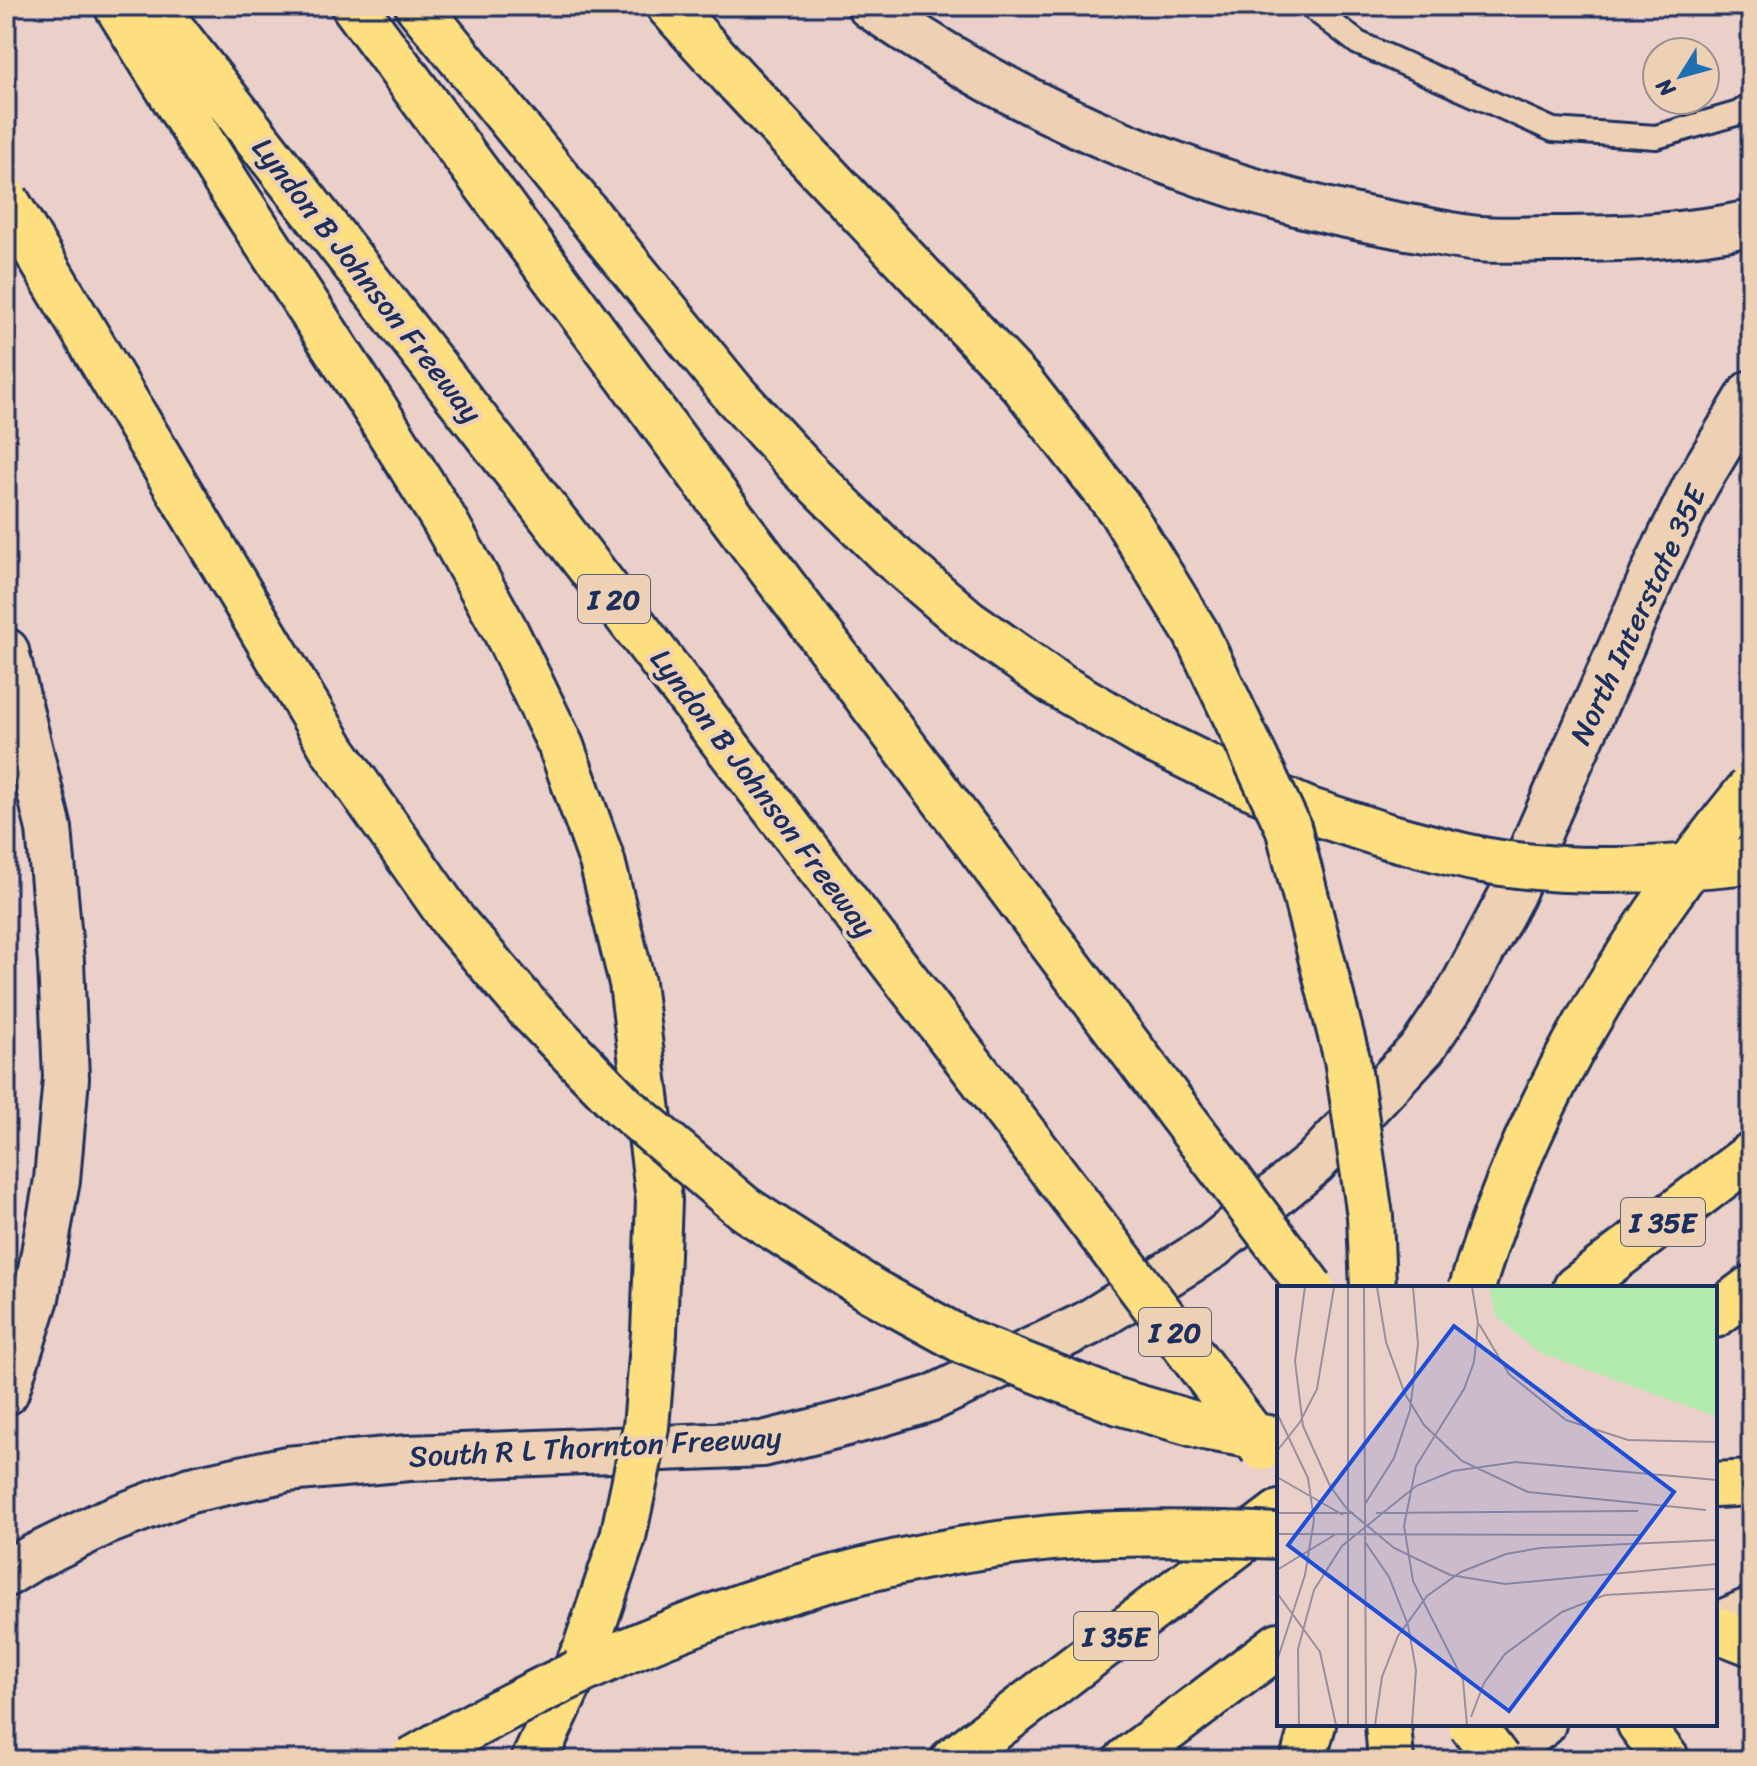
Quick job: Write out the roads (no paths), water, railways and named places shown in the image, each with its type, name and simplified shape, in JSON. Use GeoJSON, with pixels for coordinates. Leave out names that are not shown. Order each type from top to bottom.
{"type":"FeatureCollection","features":[{"type":"Feature","properties":{"kind":"highway"},"geometry":{"type":"LineString","coordinates":[[117,6],[443,518],[505,630],[561,746],[602,861],[632,983],[659,1200],[654,1333],[646,1427],[623,1537],[587,1644],[534,1760]]}},
{"type":"Feature","properties":{"kind":"highway","name":"Lyndon B Johnson Freeway"},"geometry":{"type":"LineString","coordinates":[[154,6],[533,493],[1277,1467]]}},
{"type":"Feature","properties":{"kind":"highway"},"geometry":{"type":"LineString","coordinates":[[354,6],[729,513],[1309,1286]]}},
{"type":"Feature","properties":{"kind":"highway"},"geometry":{"type":"LineString","coordinates":[[418,6],[734,394],[889,554],[967,621],[1056,684],[1149,738],[1269,794],[1387,836],[1484,860],[1576,869],[1658,870],[1750,861]]}},
{"type":"Feature","properties":{"kind":"highway"},"geometry":{"type":"LineString","coordinates":[[669,6],[1023,385],[1120,509],[1196,633],[1288,827],[1347,1059],[1370,1216],[1373,1286]]}},
{"type":"Feature","properties":{"kind":"highway"},"geometry":{"type":"LineString","coordinates":[[6,200],[334,751],[454,922],[529,1009],[623,1106],[745,1209],[872,1291],[965,1342],[1119,1402],[1209,1428],[1277,1440]]}},
{"type":"Feature","properties":{"kind":"highway"},"geometry":{"type":"LineString","coordinates":[[1473,1286],[1507,1188],[1533,1126],[1565,1064],[1631,949],[1697,855],[1751,787]]}},
{"type":"Feature","properties":{"kind":"highway","name":"I 35E"},"geometry":{"type":"LineString","coordinates":[[1579,1286],[1751,1155]]}},
{"type":"Feature","properties":{"kind":"highway"},"geometry":{"type":"LineString","coordinates":[[1717,1314],[1751,1288]]}},
{"type":"Feature","properties":{"kind":"highway"},"geometry":{"type":"LineString","coordinates":[[1717,1485],[1751,1483]]}},
{"type":"Feature","properties":{"kind":"highway","name":"I 35E"},"geometry":{"type":"LineString","coordinates":[[953,1760],[1277,1515]]}},
{"type":"Feature","properties":{"kind":"highway"},"geometry":{"type":"LineString","coordinates":[[412,1760],[596,1664],[719,1614],[811,1584],[903,1562],[996,1546],[1089,1535],[1206,1532],[1277,1536]]}},
{"type":"Feature","properties":{"kind":"highway"},"geometry":{"type":"LineString","coordinates":[[1717,1629],[1751,1643]]}},
{"type":"Feature","properties":{"kind":"highway"},"geometry":{"type":"LineString","coordinates":[[1127,1760],[1277,1647]]}},
{"type":"Feature","properties":{"kind":"highway"},"geometry":{"type":"LineString","coordinates":[[1303,1760],[1312,1726]]}},
{"type":"Feature","properties":{"kind":"highway"},"geometry":{"type":"LineString","coordinates":[[1388,1726],[1391,1760]]}},
{"type":"Feature","properties":{"kind":"highway"},"geometry":{"type":"LineString","coordinates":[[1472,1726],[1496,1760]]}},
{"type":"Feature","properties":{"kind":"highway"},"geometry":{"type":"LineString","coordinates":[[1642,1726],[1667,1760]]}},
{"type":"Feature","properties":{"kind":"main road"},"geometry":{"type":"LineString","coordinates":[[870,6],[902,28],[1045,110],[1190,171],[1333,214],[1479,239],[1610,239],[1711,231],[1751,223]]}},
{"type":"Feature","properties":{"kind":"main road","name":"North Interstate 35E"},"geometry":{"type":"LineString","coordinates":[[1535,842],[1665,548],[1696,485],[1751,393]]}},
{"type":"Feature","properties":{"kind":"main road"},"geometry":{"type":"LineString","coordinates":[[6,651],[49,829],[61,962],[66,1078],[57,1180],[36,1298],[6,1392]]}},
{"type":"Feature","properties":{"kind":"main road","name":"South R L Thornton Freeway"},"geometry":{"type":"LineString","coordinates":[[6,1574],[104,1523],[190,1490],[287,1469],[409,1458],[763,1444],[932,1398],[1087,1324],[1225,1237],[1314,1163],[1423,1047],[1460,992],[1512,894],[1535,842]]}},
{"type":"Feature","properties":{"kind":"main road"},"geometry":{"type":"LineString","coordinates":[[1717,1627],[1751,1610]]}},
{"type":"Feature","properties":{"kind":"main road"},"geometry":{"type":"LineString","coordinates":[[1496,1760],[1540,1726]]}},
{"type":"Feature","properties":{"kind":"lane"},"geometry":{"type":"LineString","coordinates":[[1310,6],[1358,43],[1553,130],[1656,137],[1739,113],[1751,104]]}}]}
